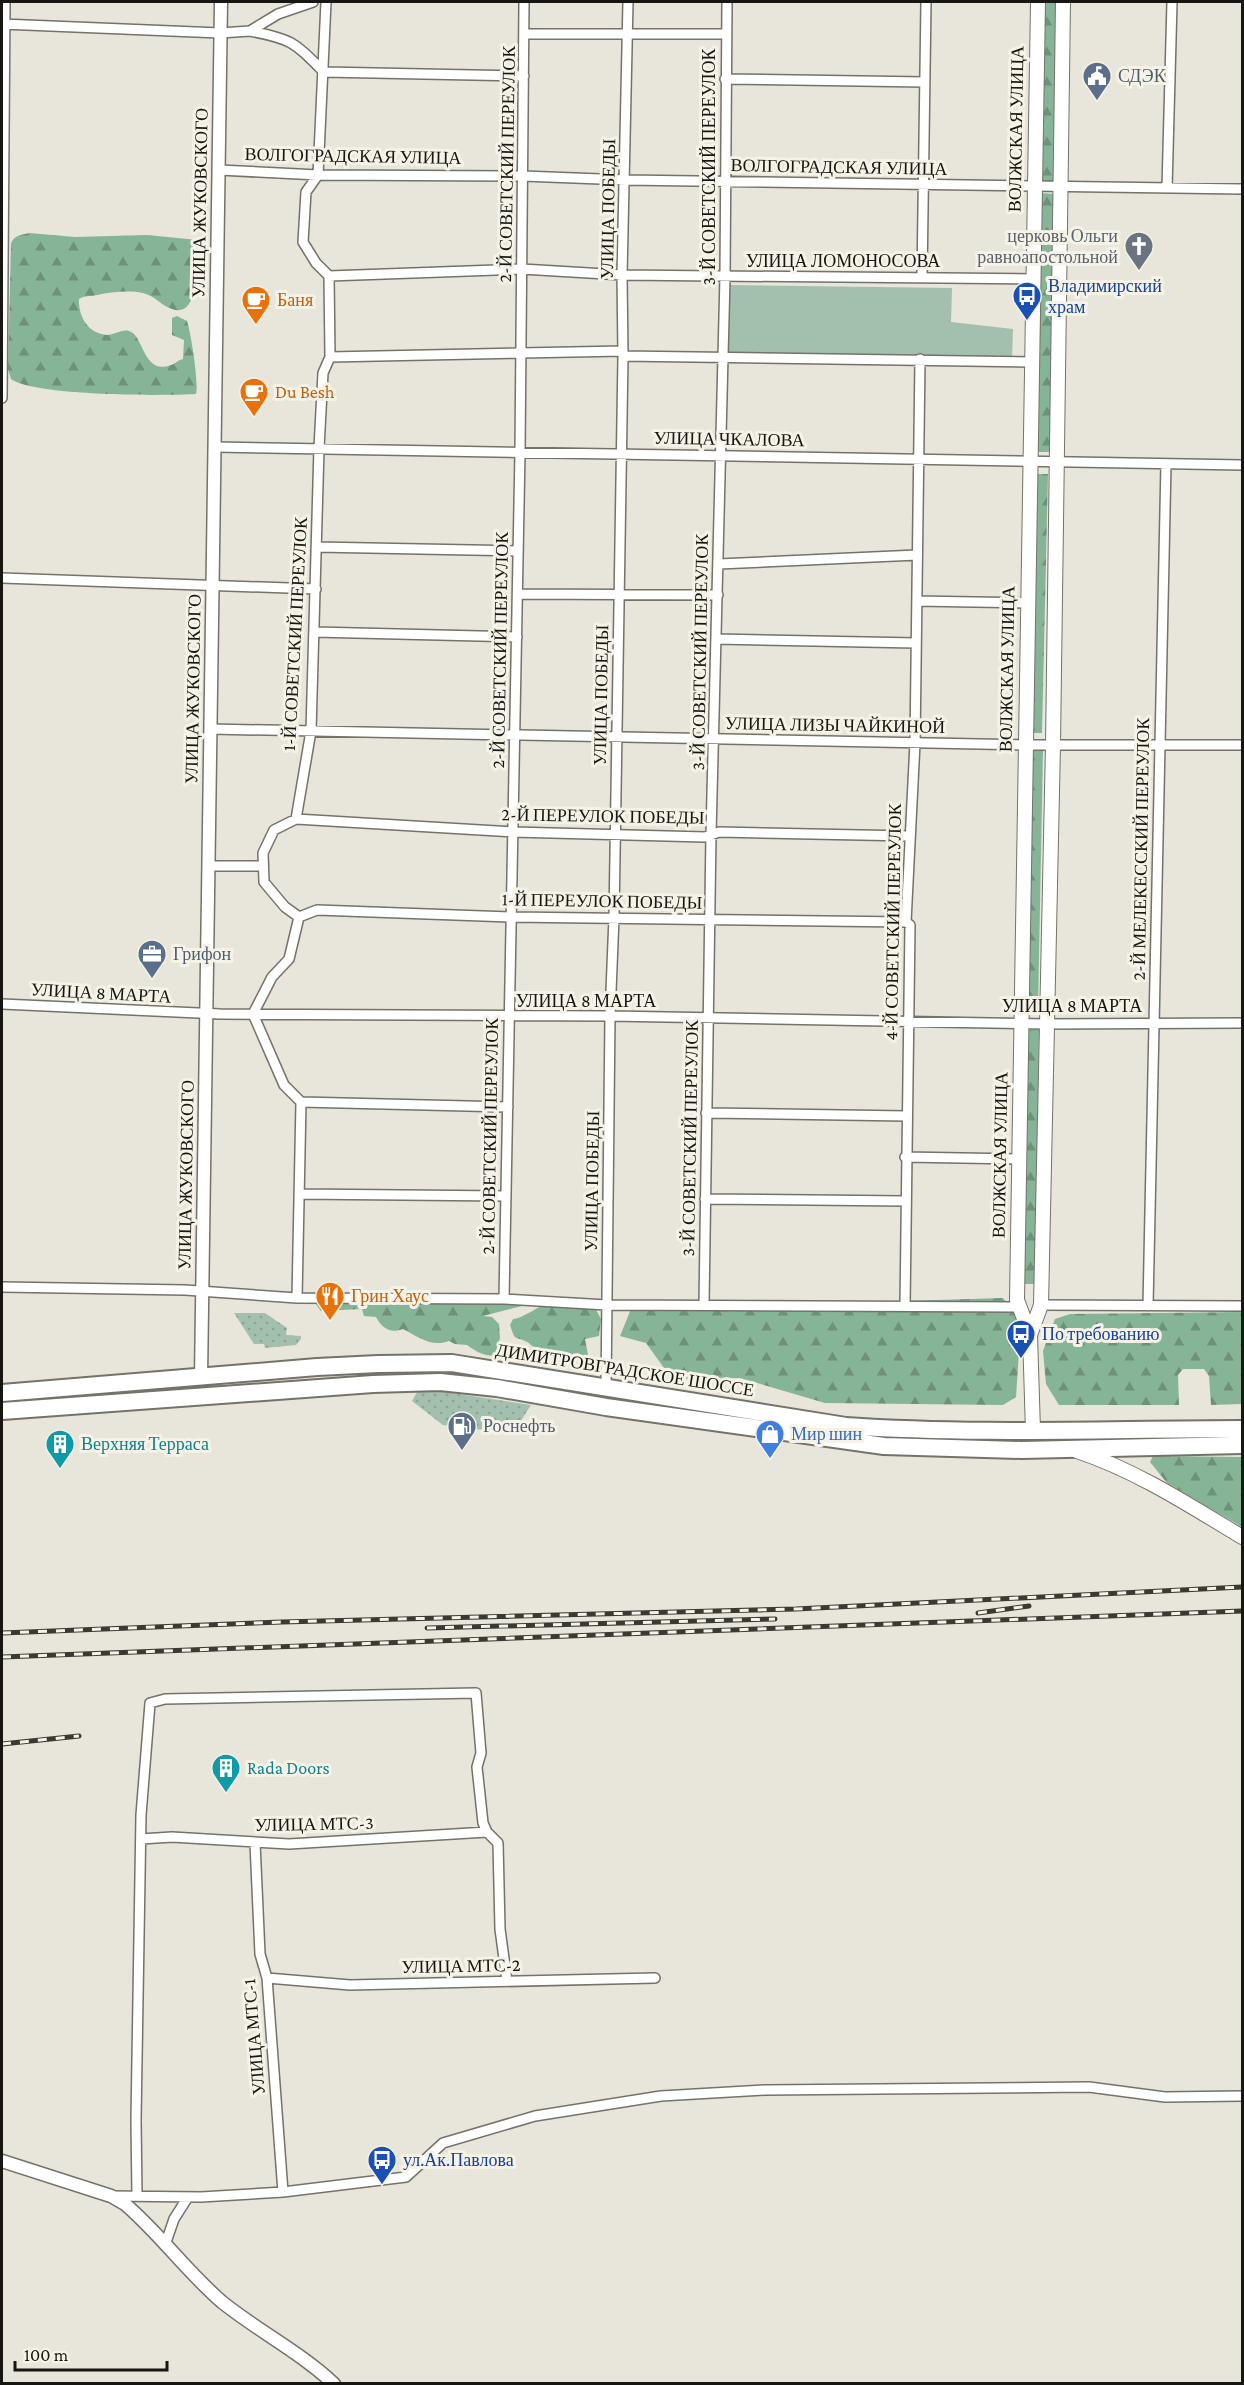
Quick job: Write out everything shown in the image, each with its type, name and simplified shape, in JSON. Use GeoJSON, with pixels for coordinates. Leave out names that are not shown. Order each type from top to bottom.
{"type":"FeatureCollection","features":[{"type":"Feature","properties":{"kind":"highway","name":"ДИМИТРОВГРАДСКОЕ ШОССЕ"},"geometry":{"type":"LineString","coordinates":[[2,1393],[378,1364],[452,1363],[846,1426],[1033,1431],[1242,1429]]}},
{"type":"Feature","properties":{"kind":"highway"},"geometry":{"type":"LineString","coordinates":[[201,1377],[201,1397]]}},
{"type":"Feature","properties":{"kind":"highway","name":"ДИМИТРОВГРАДСКОЕ ШОССЕ"},"geometry":{"type":"LineString","coordinates":[[2,1411],[373,1384],[440,1382],[497,1388],[617,1409],[884,1446],[950,1449],[1070,1449],[1242,1445]]}},
{"type":"Feature","properties":{"kind":"highway","name":"ВОЛЖСКАЯ УЛИЦА"},"geometry":{"type":"LineString","coordinates":[[1033,1431],[1033,1449]]}},
{"type":"Feature","properties":{"kind":"main road","name":"ВОЛЖСКАЯ УЛИЦА"},"geometry":{"type":"LineString","coordinates":[[1033,1431],[1030,1335],[1017,1300],[1038,2]]}},
{"type":"Feature","properties":{"kind":"main road","name":"ВОЛЖСКАЯ УЛИЦА"},"geometry":{"type":"LineString","coordinates":[[1030,1335],[1041,1305],[1053,745],[1063,2]]}},
{"type":"Feature","properties":{"kind":"main road"},"geometry":{"type":"LineString","coordinates":[[1070,1449],[1110,1462],[1142,1478],[1242,1537]]}},
{"type":"Feature","properties":{"kind":"street"},"geometry":{"type":"LineString","coordinates":[[2,398],[3,24],[5,2]]}},
{"type":"Feature","properties":{"kind":"street","name":"УЛИЦА ЖУКОВСКОГО"},"geometry":{"type":"LineString","coordinates":[[201,1377],[221,2]]}},
{"type":"Feature","properties":{"kind":"street"},"geometry":{"type":"LineString","coordinates":[[250,31],[278,14],[313,2]]}},
{"type":"Feature","properties":{"kind":"street"},"geometry":{"type":"LineString","coordinates":[[326,2],[318,175],[306,192],[303,242],[316,263],[329,276]]}},
{"type":"Feature","properties":{"kind":"street","name":"2-Й СОВЕТСКИЙ ПЕРЕУЛОК"},"geometry":{"type":"LineString","coordinates":[[504,1299],[522,351],[524,2]]}},
{"type":"Feature","properties":{"kind":"street","name":"УЛИЦА ПОБЕДЫ"},"geometry":{"type":"LineString","coordinates":[[606,1389],[610,1017],[614,917],[623,353],[622,275],[626,180],[628,2]]}},
{"type":"Feature","properties":{"kind":"street","name":"3-Й СОВЕТСКИЙ ПЕРЕУЛОК"},"geometry":{"type":"LineString","coordinates":[[704,1304],[706,1113],[712,920],[711,834],[725,277],[727,2]]}},
{"type":"Feature","properties":{"kind":"street"},"geometry":{"type":"LineString","coordinates":[[922,278],[926,2]]}},
{"type":"Feature","properties":{"kind":"street"},"geometry":{"type":"LineString","coordinates":[[1167,188],[1172,2]]}},
{"type":"Feature","properties":{"kind":"street"},"geometry":{"type":"LineString","coordinates":[[3,24],[220,33],[250,31],[281,37],[297,45],[324,72],[524,76]]}},
{"type":"Feature","properties":{"kind":"street"},"geometry":{"type":"LineString","coordinates":[[525,34],[726,33]]}},
{"type":"Feature","properties":{"kind":"street"},"geometry":{"type":"LineString","coordinates":[[725,79],[925,82]]}},
{"type":"Feature","properties":{"kind":"street","name":"ВОЛГОГРАДСКАЯ УЛИЦА"},"geometry":{"type":"LineString","coordinates":[[219,170],[318,175],[523,176],[626,180],[1242,189]]}},
{"type":"Feature","properties":{"kind":"street","name":"УЛИЦА ЛОМОНОСОВА"},"geometry":{"type":"LineString","coordinates":[[329,276],[522,269],[622,275],[1033,279]]}},
{"type":"Feature","properties":{"kind":"street","name":"1-Й СОВЕТСКИЙ ПЕРЕУЛОК"},"geometry":{"type":"LineString","coordinates":[[296,819],[311,730],[319,448],[323,373],[330,357],[329,276]]}},
{"type":"Feature","properties":{"kind":"street"},"geometry":{"type":"LineString","coordinates":[[330,357],[522,351],[1032,362]]}},
{"type":"Feature","properties":{"kind":"street","name":"4-Й СОВЕТСКИЙ ПЕРЕУЛОК"},"geometry":{"type":"LineString","coordinates":[[904,1306],[910,925],[906,922],[915,743],[920,359]]}},
{"type":"Feature","properties":{"kind":"street","name":"УЛИЦА ЧКАЛОВА"},"geometry":{"type":"LineString","coordinates":[[215,447],[1242,465]]}},
{"type":"Feature","properties":{"kind":"street","name":"2-Й МЕЛЕКЕССКИЙ ПЕРЕУЛОК"},"geometry":{"type":"LineString","coordinates":[[1148,1306],[1166,464]]}},
{"type":"Feature","properties":{"kind":"street"},"geometry":{"type":"LineString","coordinates":[[317,547],[518,551]]}},
{"type":"Feature","properties":{"kind":"street"},"geometry":{"type":"LineString","coordinates":[[719,564],[917,555]]}},
{"type":"Feature","properties":{"kind":"street"},"geometry":{"type":"LineString","coordinates":[[2,578],[316,590]]}},
{"type":"Feature","properties":{"kind":"street"},"geometry":{"type":"LineString","coordinates":[[518,594],[718,596]]}},
{"type":"Feature","properties":{"kind":"street"},"geometry":{"type":"LineString","coordinates":[[917,601],[1028,603]]}},
{"type":"Feature","properties":{"kind":"street"},"geometry":{"type":"LineString","coordinates":[[315,632],[517,638]]}},
{"type":"Feature","properties":{"kind":"street"},"geometry":{"type":"LineString","coordinates":[[717,639],[916,643]]}},
{"type":"Feature","properties":{"kind":"street","name":"УЛИЦА ЛИЗЫ ЧАЙКИНОЙ"},"geometry":{"type":"LineString","coordinates":[[210,729],[715,740],[1242,746]]}},
{"type":"Feature","properties":{"kind":"street"},"geometry":{"type":"LineString","coordinates":[[296,819],[274,830],[263,853],[264,882],[285,907],[299,916],[289,959],[272,977],[254,1014],[284,1084],[301,1102],[297,1298]]}},
{"type":"Feature","properties":{"kind":"street","name":"2-Й ПЕРЕУЛОК ПОБЕДЫ"},"geometry":{"type":"LineString","coordinates":[[296,819],[513,832],[615,835],[705,837],[719,832],[910,836]]}},
{"type":"Feature","properties":{"kind":"street"},"geometry":{"type":"LineString","coordinates":[[208,866],[263,866]]}},
{"type":"Feature","properties":{"kind":"street","name":"1-Й ПЕРЕУЛОК ПОБЕДЫ"},"geometry":{"type":"LineString","coordinates":[[299,916],[317,910],[511,917],[906,922]]}},
{"type":"Feature","properties":{"kind":"street","name":"УЛИЦА 8 МАРТА"},"geometry":{"type":"LineString","coordinates":[[2,1004],[254,1014],[1046,1024],[1242,1023]]}},
{"type":"Feature","properties":{"kind":"street"},"geometry":{"type":"LineString","coordinates":[[301,1102],[508,1107]]}},
{"type":"Feature","properties":{"kind":"street"},"geometry":{"type":"LineString","coordinates":[[706,1113],[906,1116]]}},
{"type":"Feature","properties":{"kind":"street"},"geometry":{"type":"LineString","coordinates":[[905,1157],[1019,1160]]}},
{"type":"Feature","properties":{"kind":"street"},"geometry":{"type":"LineString","coordinates":[[299,1194],[505,1196]]}},
{"type":"Feature","properties":{"kind":"street"},"geometry":{"type":"LineString","coordinates":[[705,1199],[904,1201]]}},
{"type":"Feature","properties":{"kind":"street"},"geometry":{"type":"LineString","coordinates":[[2,1287],[202,1291],[297,1298],[504,1299],[607,1305],[1020,1307]]}},
{"type":"Feature","properties":{"kind":"street"},"geometry":{"type":"LineString","coordinates":[[1041,1305],[1242,1306]]}},
{"type":"Feature","properties":{"kind":"street"},"geometry":{"type":"LineString","coordinates":[[137,2196],[141,1839],[150,1703],[165,1699],[476,1693],[481,1752],[477,1767],[483,1823],[498,1843],[501,1929],[507,1982]]}},
{"type":"Feature","properties":{"kind":"street","name":"УЛИЦА МТС-3"},"geometry":{"type":"LineString","coordinates":[[141,1839],[172,1838],[289,1844],[488,1832]]}},
{"type":"Feature","properties":{"kind":"street","name":"УЛИЦА МТС-1"},"geometry":{"type":"LineString","coordinates":[[255,1842],[260,1954],[267,1978],[283,2192]]}},
{"type":"Feature","properties":{"kind":"street","name":"УЛИЦА МТС-2"},"geometry":{"type":"LineString","coordinates":[[267,1978],[350,1984],[655,1978]]}},
{"type":"Feature","properties":{"kind":"street"},"geometry":{"type":"LineString","coordinates":[[111,2196],[188,2197],[283,2192],[406,2177],[443,2143],[535,2116],[661,2096],[777,2090],[1030,2087],[1089,2087],[1165,2097],[1242,2096]]}},
{"type":"Feature","properties":{"kind":"street"},"geometry":{"type":"LineString","coordinates":[[2,2161],[111,2196],[134,2212],[206,2288],[230,2308],[301,2356],[334,2384]]}},
{"type":"Feature","properties":{"kind":"street"},"geometry":{"type":"LineString","coordinates":[[165,2245],[174,2219],[188,2197]]}},
{"type":"Feature","properties":{"kind":"green space"},"geometry":{"type":"Polygon","coordinates":[[[1042,2],[1056,2],[1053,184],[1039,183],[1042,2]]]}},
{"type":"Feature","properties":{"kind":"green space"},"geometry":{"type":"Polygon","coordinates":[[[1041,193],[1053,194],[1050,452],[1037,452],[1041,193]]]}},
{"type":"Feature","properties":{"kind":"green space"},"geometry":{"type":"Polygon","coordinates":[[[29,233],[75,237],[147,235],[198,240],[196,285],[188,305],[181,310],[168,308],[151,296],[137,292],[114,292],[79,299],[82,318],[90,328],[107,335],[129,331],[134,334],[149,360],[162,367],[183,359],[184,340],[172,335],[172,318],[177,316],[187,321],[194,358],[196,394],[129,395],[71,392],[24,385],[11,379],[8,369],[11,243],[16,237],[29,233]]]}},
{"type":"Feature","properties":{"kind":"green space"},"geometry":{"type":"Polygon","coordinates":[[[730,285],[952,288],[951,322],[1013,329],[1012,360],[728,355],[730,285]]]}},
{"type":"Feature","properties":{"kind":"green space"},"geometry":{"type":"Polygon","coordinates":[[[1035,474],[1048,474],[1042,733],[1029,733],[1035,474]]]}},
{"type":"Feature","properties":{"kind":"green space"},"geometry":{"type":"Polygon","coordinates":[[[1030,750],[1043,750],[1038,1009],[1026,1008],[1030,750]]]}},
{"type":"Feature","properties":{"kind":"green space"},"geometry":{"type":"Polygon","coordinates":[[[1028,1030],[1039,1030],[1035,1284],[1023,1284],[1028,1030]]]}},
{"type":"Feature","properties":{"kind":"green space"},"geometry":{"type":"Polygon","coordinates":[[[442,1294],[522,1303],[522,1306],[483,1316],[492,1317],[499,1324],[500,1338],[495,1355],[488,1355],[467,1345],[449,1341],[430,1342],[403,1329],[390,1330],[384,1327],[376,1317],[364,1316],[362,1309],[321,1311],[315,1303],[442,1294]]]}},
{"type":"Feature","properties":{"kind":"green space"},"geometry":{"type":"Polygon","coordinates":[[[1003,1298],[1021,1320],[1016,1397],[1003,1405],[825,1403],[740,1378],[672,1379],[646,1343],[620,1336],[631,1309],[1003,1298]]]}},
{"type":"Feature","properties":{"kind":"green space"},"geometry":{"type":"Polygon","coordinates":[[[547,1301],[593,1304],[601,1319],[599,1336],[585,1339],[589,1360],[542,1357],[529,1343],[516,1338],[510,1325],[513,1319],[526,1315],[547,1301]]]}},
{"type":"Feature","properties":{"kind":"green space"},"geometry":{"type":"Polygon","coordinates":[[[1242,1312],[1242,1404],[1211,1405],[1209,1376],[1204,1369],[1183,1369],[1178,1375],[1179,1405],[1059,1405],[1046,1384],[1043,1351],[1055,1319],[1070,1314],[1242,1312]]]}},
{"type":"Feature","properties":{"kind":"green space"},"geometry":{"type":"Polygon","coordinates":[[[234,1313],[265,1313],[287,1328],[286,1335],[301,1336],[301,1339],[296,1345],[265,1348],[264,1344],[254,1344],[234,1313]]]}},
{"type":"Feature","properties":{"kind":"green space"},"geometry":{"type":"Polygon","coordinates":[[[438,1391],[531,1405],[515,1430],[508,1433],[443,1425],[412,1401],[417,1392],[438,1391]]]}},
{"type":"Feature","properties":{"kind":"green space"},"geometry":{"type":"Polygon","coordinates":[[[1153,1456],[1242,1457],[1242,1527],[1167,1483],[1150,1462],[1153,1456]]]}},
{"type":"Feature","properties":{"kind":"railway"},"geometry":{"type":"LineString","coordinates":[[2,1633],[282,1622],[796,1609],[1242,1587]]}},
{"type":"Feature","properties":{"kind":"railway"},"geometry":{"type":"LineString","coordinates":[[978,1613],[1029,1606]]}},
{"type":"Feature","properties":{"kind":"railway"},"geometry":{"type":"LineString","coordinates":[[2,1657],[1242,1611]]}},
{"type":"Feature","properties":{"kind":"railway"},"geometry":{"type":"LineString","coordinates":[[427,1628],[775,1619]]}},
{"type":"Feature","properties":{"kind":"railway"},"geometry":{"type":"LineString","coordinates":[[2,1744],[79,1736]]}},
{"type":"Feature","properties":{"kind":"place","name":"СДЭК"},"geometry":{"type":"Point","coordinates":[1097,102]}},
{"type":"Feature","properties":{"kind":"place","name":"церковь Ольги равноапостольной"},"geometry":{"type":"Point","coordinates":[1139,272]}},
{"type":"Feature","properties":{"kind":"place","name":"Владимирский храм"},"geometry":{"type":"Point","coordinates":[1027,322]}},
{"type":"Feature","properties":{"kind":"place","name":"Баня"},"geometry":{"type":"Point","coordinates":[256,326]}},
{"type":"Feature","properties":{"kind":"place","name":"Du Besh"},"geometry":{"type":"Point","coordinates":[254,418]}},
{"type":"Feature","properties":{"kind":"place","name":"Грифон"},"geometry":{"type":"Point","coordinates":[152,980]}},
{"type":"Feature","properties":{"kind":"place","name":"Грин Хаус"},"geometry":{"type":"Point","coordinates":[330,1322]}},
{"type":"Feature","properties":{"kind":"place","name":"По требованию"},"geometry":{"type":"Point","coordinates":[1021,1360]}},
{"type":"Feature","properties":{"kind":"place","name":"Роснефть"},"geometry":{"type":"Point","coordinates":[462,1452]}},
{"type":"Feature","properties":{"kind":"place","name":"Мир шин"},"geometry":{"type":"Point","coordinates":[770,1460]}},
{"type":"Feature","properties":{"kind":"place","name":"Верхняя Терраса"},"geometry":{"type":"Point","coordinates":[60,1470]}},
{"type":"Feature","properties":{"kind":"place","name":"Rada Doors"},"geometry":{"type":"Point","coordinates":[226,1794]}},
{"type":"Feature","properties":{"kind":"place","name":"ул.Ак.Павлова"},"geometry":{"type":"Point","coordinates":[382,2186]}}]}
